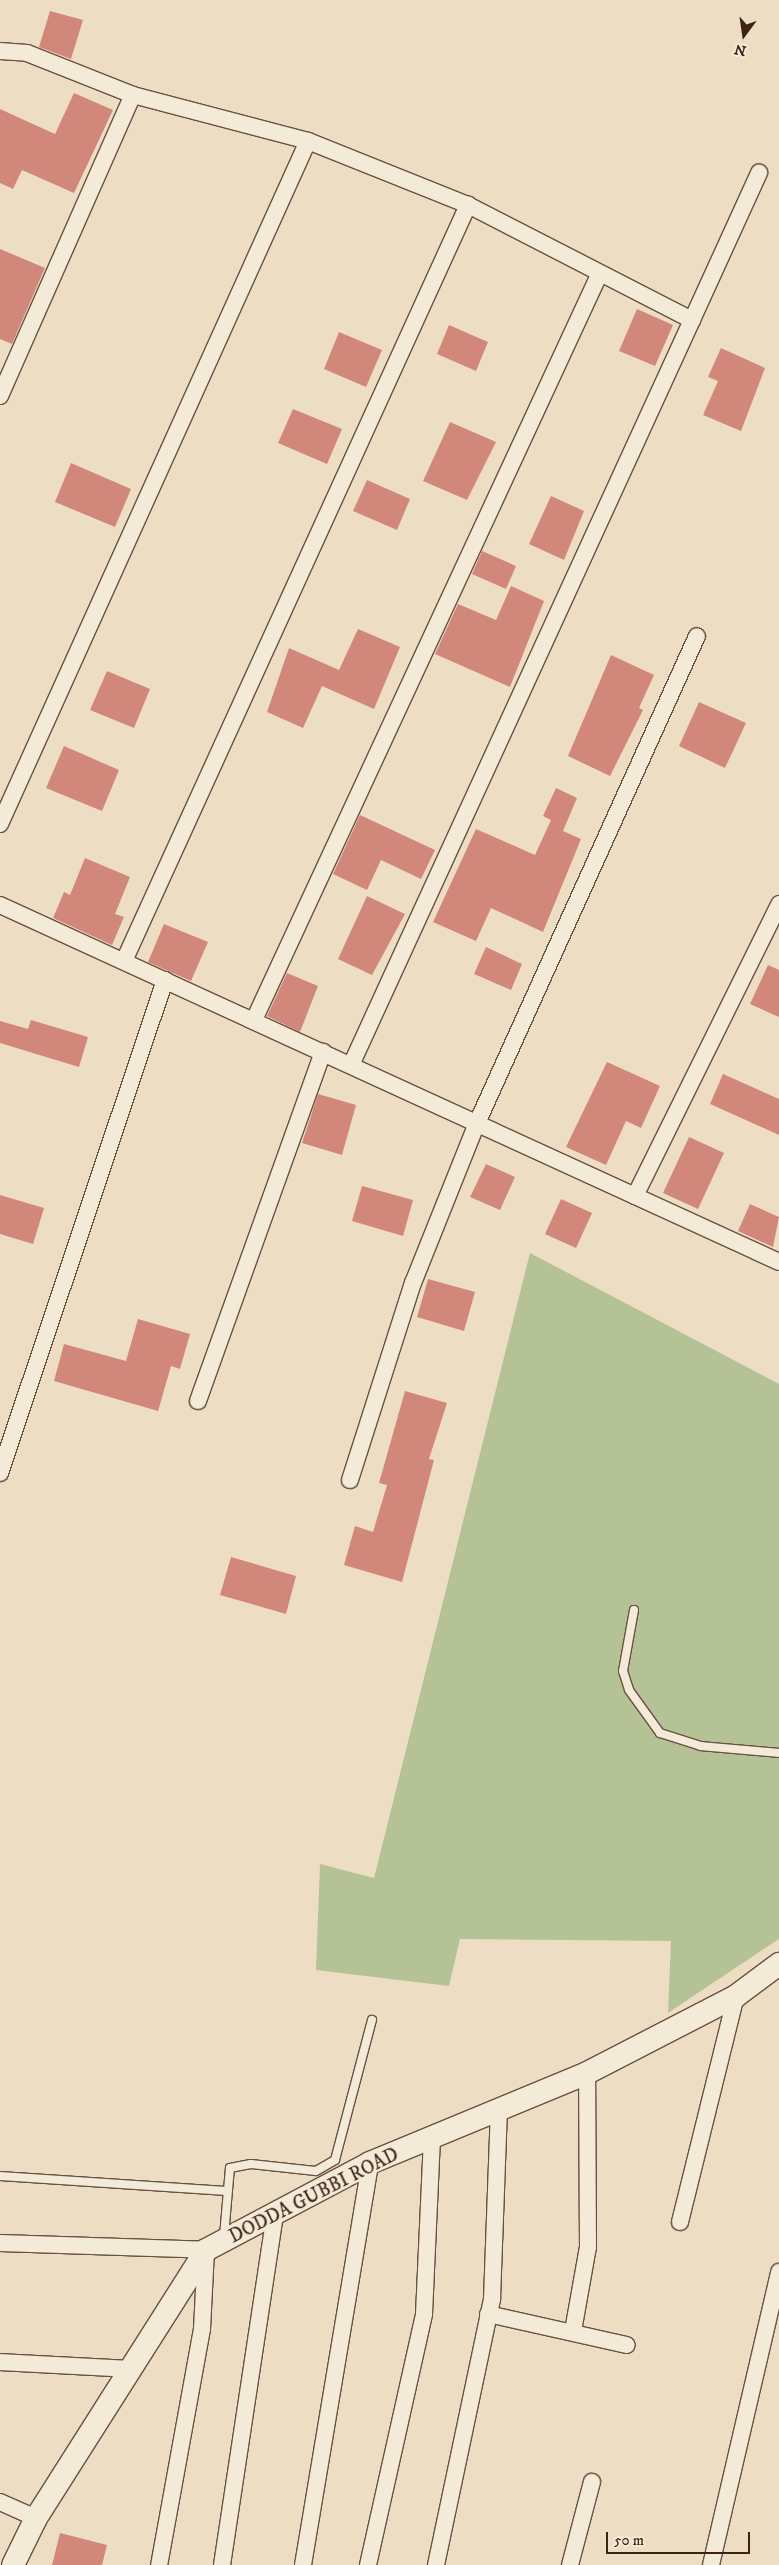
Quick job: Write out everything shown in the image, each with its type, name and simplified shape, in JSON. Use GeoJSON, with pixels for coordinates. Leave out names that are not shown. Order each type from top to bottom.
{"type":"FeatureCollection","features":[{"type":"Feature","properties":{"kind":"main road","name":"DODDA GUBBI ROAD"},"geometry":{"type":"LineString","coordinates":[[12,2565],[36,2518],[128,2369],[215,2246],[370,2163],[587,2074],[736,1996],[779,1964]]}},
{"type":"Feature","properties":{"kind":"street"},"geometry":{"type":"LineString","coordinates":[[0,51],[27,53],[132,95],[308,141],[468,205],[692,320]]}},
{"type":"Feature","properties":{"kind":"street"},"geometry":{"type":"LineString","coordinates":[[0,396],[132,95]]}},
{"type":"Feature","properties":{"kind":"street"},"geometry":{"type":"LineString","coordinates":[[0,824],[308,141]]}},
{"type":"Feature","properties":{"kind":"street"},"geometry":{"type":"LineString","coordinates":[[351,1065],[759,173]]}},
{"type":"Feature","properties":{"kind":"street"},"geometry":{"type":"LineString","coordinates":[[124,961],[468,205]]}},
{"type":"Feature","properties":{"kind":"street"},"geometry":{"type":"LineString","coordinates":[[254,1020],[600,273]]}},
{"type":"Feature","properties":{"kind":"street"},"geometry":{"type":"LineString","coordinates":[[350,1480],[413,1283],[477,1123],[696,636]]}},
{"type":"Feature","properties":{"kind":"street"},"geometry":{"type":"LineString","coordinates":[[635,1196],[779,904]]}},
{"type":"Feature","properties":{"kind":"street"},"geometry":{"type":"LineString","coordinates":[[0,905],[779,1262]]}},
{"type":"Feature","properties":{"kind":"street"},"geometry":{"type":"LineString","coordinates":[[0,1472],[165,980]]}},
{"type":"Feature","properties":{"kind":"street"},"geometry":{"type":"LineString","coordinates":[[198,1401],[323,1052]]}},
{"type":"Feature","properties":{"kind":"street"},"geometry":{"type":"LineString","coordinates":[[680,2222],[736,1996]]}},
{"type":"Feature","properties":{"kind":"street"},"geometry":{"type":"LineString","coordinates":[[573,2331],[588,2247],[587,2074]]}},
{"type":"Feature","properties":{"kind":"street"},"geometry":{"type":"LineString","coordinates":[[436,2565],[488,2314],[499,2109]]}},
{"type":"Feature","properties":{"kind":"street"},"geometry":{"type":"LineString","coordinates":[[368,2565],[424,2314],[432,2138]]}},
{"type":"Feature","properties":{"kind":"street"},"geometry":{"type":"LineString","coordinates":[[303,2565],[370,2163]]}},
{"type":"Feature","properties":{"kind":"street"},"geometry":{"type":"LineString","coordinates":[[222,2565],[275,2214]]}},
{"type":"Feature","properties":{"kind":"street"},"geometry":{"type":"LineString","coordinates":[[0,2242],[215,2246],[202,2329],[159,2565]]}},
{"type":"Feature","properties":{"kind":"street"},"geometry":{"type":"LineString","coordinates":[[711,2565],[779,2272]]}},
{"type":"Feature","properties":{"kind":"street"},"geometry":{"type":"LineString","coordinates":[[488,2314],[628,2344]]}},
{"type":"Feature","properties":{"kind":"street"},"geometry":{"type":"LineString","coordinates":[[0,2362],[128,2369]]}},
{"type":"Feature","properties":{"kind":"street"},"geometry":{"type":"LineString","coordinates":[[570,2565],[592,2482]]}},
{"type":"Feature","properties":{"kind":"street"},"geometry":{"type":"LineString","coordinates":[[0,2502],[36,2518]]}},
{"type":"Feature","properties":{"kind":"lane"},"geometry":{"type":"LineString","coordinates":[[634,1610],[623,1671],[628,1690],[660,1733],[701,1746],[779,1753]]}},
{"type":"Feature","properties":{"kind":"lane"},"geometry":{"type":"LineString","coordinates":[[215,2246],[230,2168],[239,2164],[316,2171],[336,2160],[372,2020]]}},
{"type":"Feature","properties":{"kind":"lane"},"geometry":{"type":"LineString","coordinates":[[0,2176],[226,2191]]}},
{"type":"Feature","properties":{"kind":"green space"},"geometry":{"type":"Polygon","coordinates":[[[530,1253],[779,1384],[779,1939],[668,2013],[671,1941],[460,1939],[449,1986],[316,1970],[320,1864],[374,1878],[530,1253]]]}},
{"type":"Feature","properties":{"kind":"building"},"geometry":{"type":"Polygon","coordinates":[[[50,11],[83,20],[71,59],[39,47],[50,11]]]}},
{"type":"Feature","properties":{"kind":"building"},"geometry":{"type":"Polygon","coordinates":[[[74,93],[113,110],[74,193],[22,170],[13,189],[0,183],[0,109],[55,134],[74,93]]]}},
{"type":"Feature","properties":{"kind":"building"},"geometry":{"type":"Polygon","coordinates":[[[0,249],[45,268],[12,344],[0,339],[0,249]]]}},
{"type":"Feature","properties":{"kind":"building"},"geometry":{"type":"Polygon","coordinates":[[[637,309],[673,325],[655,366],[619,351],[637,309]]]}},
{"type":"Feature","properties":{"kind":"building"},"geometry":{"type":"Polygon","coordinates":[[[449,325],[488,342],[476,371],[437,354],[449,325]]]}},
{"type":"Feature","properties":{"kind":"building"},"geometry":{"type":"Polygon","coordinates":[[[339,332],[382,350],[366,387],[324,369],[339,332]]]}},
{"type":"Feature","properties":{"kind":"building"},"geometry":{"type":"Polygon","coordinates":[[[721,348],[765,368],[741,431],[703,415],[718,381],[708,377],[721,348]]]}},
{"type":"Feature","properties":{"kind":"building"},"geometry":{"type":"Polygon","coordinates":[[[293,409],[342,429],[327,464],[278,443],[293,409]]]}},
{"type":"Feature","properties":{"kind":"building"},"geometry":{"type":"Polygon","coordinates":[[[450,422],[496,442],[467,500],[423,481],[450,422]]]}},
{"type":"Feature","properties":{"kind":"building"},"geometry":{"type":"Polygon","coordinates":[[[71,463],[131,489],[115,527],[55,502],[71,463]]]}},
{"type":"Feature","properties":{"kind":"building"},"geometry":{"type":"Polygon","coordinates":[[[367,480],[410,499],[397,530],[353,511],[367,480]]]}},
{"type":"Feature","properties":{"kind":"building"},"geometry":{"type":"Polygon","coordinates":[[[551,496],[584,511],[564,560],[529,544],[551,496]]]}},
{"type":"Feature","properties":{"kind":"building"},"geometry":{"type":"Polygon","coordinates":[[[482,551],[516,566],[506,589],[472,574],[482,551]]]}},
{"type":"Feature","properties":{"kind":"building"},"geometry":{"type":"Polygon","coordinates":[[[511,586],[544,601],[510,687],[435,654],[458,604],[496,620],[511,586]]]}},
{"type":"Feature","properties":{"kind":"building"},"geometry":{"type":"Polygon","coordinates":[[[358,629],[400,647],[374,709],[322,686],[303,728],[267,712],[289,648],[339,670],[358,629]]]}},
{"type":"Feature","properties":{"kind":"building"},"geometry":{"type":"Polygon","coordinates":[[[611,655],[654,675],[639,708],[643,710],[610,776],[568,756],[611,655]]]}},
{"type":"Feature","properties":{"kind":"building"},"geometry":{"type":"Polygon","coordinates":[[[107,671],[150,689],[134,728],[90,710],[107,671]]]}},
{"type":"Feature","properties":{"kind":"building"},"geometry":{"type":"Polygon","coordinates":[[[699,702],[746,723],[725,768],[679,746],[699,702]]]}},
{"type":"Feature","properties":{"kind":"building"},"geometry":{"type":"Polygon","coordinates":[[[64,746],[119,770],[102,811],[46,788],[64,746]]]}},
{"type":"Feature","properties":{"kind":"building"},"geometry":{"type":"Polygon","coordinates":[[[556,788],[577,798],[563,831],[581,839],[543,932],[491,908],[476,941],[433,922],[476,829],[535,855],[551,820],[543,816],[556,788]]]}},
{"type":"Feature","properties":{"kind":"building"},"geometry":{"type":"Polygon","coordinates":[[[360,815],[435,850],[421,879],[381,860],[367,890],[333,874],[360,815]]]}},
{"type":"Feature","properties":{"kind":"building"},"geometry":{"type":"Polygon","coordinates":[[[85,858],[130,877],[115,914],[124,917],[112,945],[53,918],[64,892],[70,895],[85,858]]]}},
{"type":"Feature","properties":{"kind":"building"},"geometry":{"type":"Polygon","coordinates":[[[367,896],[405,914],[372,975],[338,959],[367,896]]]}},
{"type":"Feature","properties":{"kind":"building"},"geometry":{"type":"Polygon","coordinates":[[[164,924],[208,942],[191,981],[148,962],[164,924]]]}},
{"type":"Feature","properties":{"kind":"building"},"geometry":{"type":"Polygon","coordinates":[[[486,947],[522,964],[511,990],[474,974],[486,947]]]}},
{"type":"Feature","properties":{"kind":"building"},"geometry":{"type":"Polygon","coordinates":[[[768,965],[779,970],[779,1017],[750,1004],[768,965]]]}},
{"type":"Feature","properties":{"kind":"building"},"geometry":{"type":"Polygon","coordinates":[[[287,973],[318,986],[300,1032],[267,1016],[287,973]]]}},
{"type":"Feature","properties":{"kind":"building"},"geometry":{"type":"Polygon","coordinates":[[[31,1020],[88,1037],[79,1067],[0,1043],[0,1021],[28,1029],[31,1020]]]}},
{"type":"Feature","properties":{"kind":"building"},"geometry":{"type":"Polygon","coordinates":[[[607,1062],[660,1086],[641,1128],[626,1121],[606,1165],[566,1147],[607,1062]]]}},
{"type":"Feature","properties":{"kind":"building"},"geometry":{"type":"Polygon","coordinates":[[[723,1074],[779,1099],[779,1135],[710,1104],[723,1074]]]}},
{"type":"Feature","properties":{"kind":"building"},"geometry":{"type":"Polygon","coordinates":[[[318,1094],[356,1105],[342,1155],[302,1143],[318,1094]]]}},
{"type":"Feature","properties":{"kind":"building"},"geometry":{"type":"Polygon","coordinates":[[[689,1137],[724,1153],[698,1209],[663,1193],[689,1137]]]}},
{"type":"Feature","properties":{"kind":"building"},"geometry":{"type":"Polygon","coordinates":[[[486,1164],[515,1177],[500,1210],[470,1197],[486,1164]]]}},
{"type":"Feature","properties":{"kind":"building"},"geometry":{"type":"Polygon","coordinates":[[[362,1186],[413,1200],[403,1236],[352,1221],[362,1186]]]}},
{"type":"Feature","properties":{"kind":"building"},"geometry":{"type":"Polygon","coordinates":[[[0,1195],[44,1208],[33,1244],[0,1234],[0,1195]]]}},
{"type":"Feature","properties":{"kind":"building"},"geometry":{"type":"Polygon","coordinates":[[[561,1199],[592,1213],[576,1248],[545,1234],[561,1199]]]}},
{"type":"Feature","properties":{"kind":"building"},"geometry":{"type":"Polygon","coordinates":[[[750,1204],[779,1217],[773,1247],[738,1231],[750,1204]]]}},
{"type":"Feature","properties":{"kind":"building"},"geometry":{"type":"Polygon","coordinates":[[[428,1279],[475,1292],[464,1331],[417,1317],[428,1279]]]}},
{"type":"Feature","properties":{"kind":"building"},"geometry":{"type":"Polygon","coordinates":[[[138,1319],[190,1334],[180,1369],[171,1366],[158,1411],[54,1381],[64,1344],[126,1361],[138,1319]]]}},
{"type":"Feature","properties":{"kind":"building"},"geometry":{"type":"Polygon","coordinates":[[[405,1391],[447,1403],[429,1459],[434,1460],[402,1582],[344,1565],[355,1526],[373,1532],[387,1485],[379,1483],[405,1391]]]}},
{"type":"Feature","properties":{"kind":"building"},"geometry":{"type":"Polygon","coordinates":[[[231,1557],[296,1576],[286,1614],[220,1595],[231,1557]]]}},
{"type":"Feature","properties":{"kind":"building"},"geometry":{"type":"Polygon","coordinates":[[[60,2533],[107,2545],[102,2565],[52,2565],[60,2533]]]}}]}
